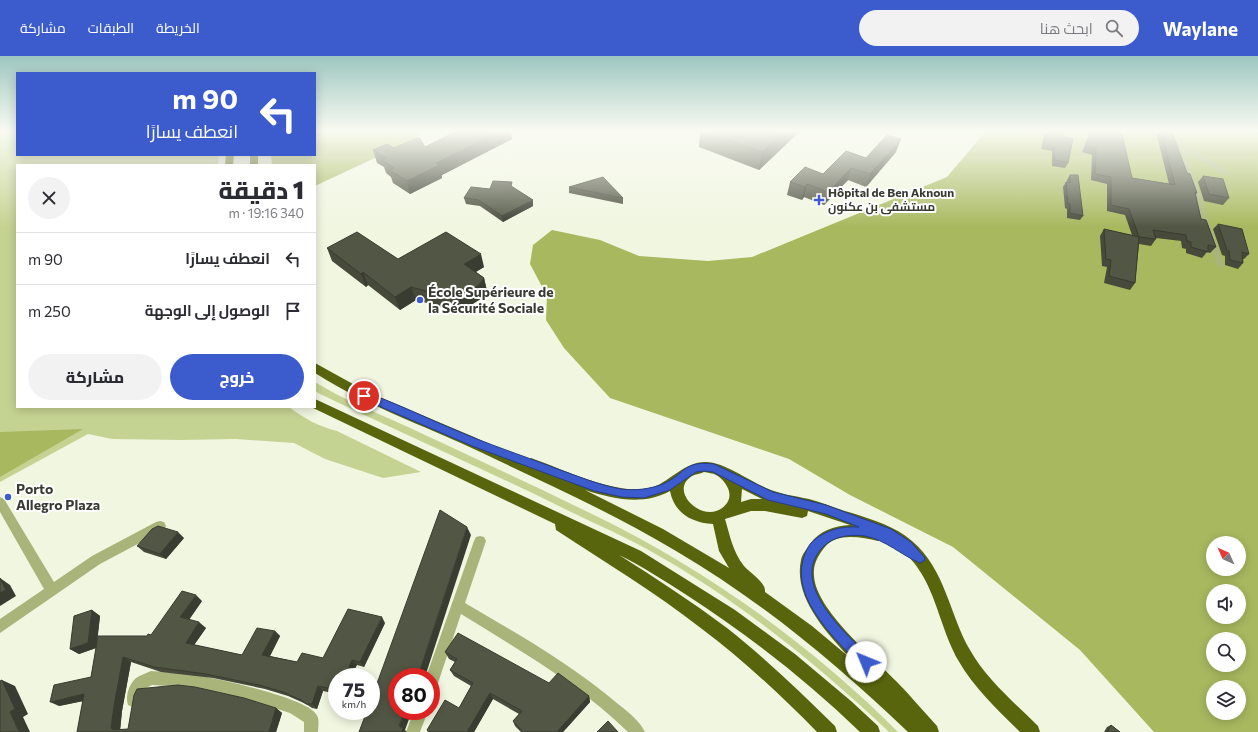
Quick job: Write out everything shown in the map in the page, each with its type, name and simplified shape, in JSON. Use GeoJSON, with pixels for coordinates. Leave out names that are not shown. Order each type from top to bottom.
{"type":"FeatureCollection","features":[{"type":"Feature","properties":{"kind":"highway"},"geometry":{"type":"LineString","coordinates":[[316,368],[364,396],[475,443],[594,486],[622,493],[644,494],[654,492],[680,479]]}},
{"type":"Feature","properties":{"kind":"highway"},"geometry":{"type":"LineString","coordinates":[[316,404],[636,556],[718,607],[805,674],[848,709],[872,732]]}},
{"type":"Feature","properties":{"kind":"highway"},"geometry":{"type":"LineString","coordinates":[[475,443],[642,525],[681,546],[772,606],[830,651],[920,732]]}},
{"type":"Feature","properties":{"kind":"highway"},"geometry":{"type":"LineString","coordinates":[[841,516],[825,517],[765,505],[750,505],[709,518],[700,517],[691,514],[679,502],[676,494],[677,486],[680,479],[686,472],[694,468],[714,468],[771,496],[826,510],[888,532],[907,545],[920,558],[932,575],[942,596],[950,622],[963,654],[978,676],[1003,704],[1032,732]]}},
{"type":"Feature","properties":{"kind":"highway"},"geometry":{"type":"LineString","coordinates":[[723,514],[734,504],[736,495],[735,487],[724,473]]}},
{"type":"Feature","properties":{"kind":"highway"},"geometry":{"type":"LineString","coordinates":[[522,502],[648,581],[707,623],[779,684],[829,732]]}},
{"type":"Feature","properties":{"kind":"highway"},"geometry":{"type":"LineString","coordinates":[[723,514],[726,551],[739,571],[772,606]]}},
{"type":"Feature","properties":{"kind":"highway"},"geometry":{"type":"LineString","coordinates":[[920,558],[896,543],[881,536],[866,532],[849,531],[835,533],[821,541],[811,551],[807,568],[809,588],[818,608],[833,628],[910,706],[930,732]]}},
{"type":"Feature","properties":{"kind":"street"},"geometry":{"type":"LineString","coordinates":[[1187,164],[1220,264]]}},
{"type":"Feature","properties":{"kind":"street"},"geometry":{"type":"LineString","coordinates":[[1211,164],[1226,173]]}},
{"type":"Feature","properties":{"kind":"street"},"geometry":{"type":"LineString","coordinates":[[0,502],[52,590]]}},
{"type":"Feature","properties":{"kind":"street"},"geometry":{"type":"LineString","coordinates":[[0,627],[96,560],[160,526]]}},
{"type":"Feature","properties":{"kind":"street"},"geometry":{"type":"LineString","coordinates":[[436,668],[459,606],[480,541]]}},
{"type":"Feature","properties":{"kind":"street"},"geometry":{"type":"LineString","coordinates":[[459,606],[564,670],[626,719],[638,732]]}},
{"type":"Feature","properties":{"kind":"street"},"geometry":{"type":"LineString","coordinates":[[131,712],[135,692],[141,683],[151,678],[186,680],[259,696],[293,707],[311,718],[311,732]]}},
{"type":"Feature","properties":{"kind":"street"},"geometry":{"type":"LineString","coordinates":[[413,732],[418,720]]}},
{"type":"Feature","properties":{"kind":"green space"},"geometry":{"type":"Polygon","coordinates":[[[0,164],[218,164],[16,164],[16,408],[290,408],[312,422],[337,431],[421,472],[383,478],[325,459],[294,443],[236,439],[112,439],[88,434],[0,482],[0,164]]]}},
{"type":"Feature","properties":{"kind":"green space"},"geometry":{"type":"Polygon","coordinates":[[[272,164],[363,164],[316,186],[316,164],[272,164]]]}},
{"type":"Feature","properties":{"kind":"green space"},"geometry":{"type":"Polygon","coordinates":[[[958,164],[1258,164],[1258,732],[1154,732],[1080,650],[953,547],[850,495],[789,459],[610,398],[564,348],[546,320],[547,296],[530,264],[533,245],[552,230],[600,240],[639,256],[708,261],[752,257],[947,177],[958,164]]]}},
{"type":"Feature","properties":{"kind":"green space"},"geometry":{"type":"Polygon","coordinates":[[[316,383],[349,400],[594,515],[676,559],[755,611],[793,640],[830,669],[898,732],[889,732],[834,682],[776,634],[746,612],[684,571],[652,552],[509,482],[316,392],[316,383]]]}},
{"type":"Feature","properties":{"kind":"green space"},"geometry":{"type":"Polygon","coordinates":[[[83,429],[0,477],[0,432],[83,429]]]}},
{"type":"Feature","properties":{"kind":"building"},"geometry":{"type":"Polygon","coordinates":[[[387,164],[437,164],[439,165],[407,181],[389,170],[394,168],[387,164]]]}},
{"type":"Feature","properties":{"kind":"building"},"geometry":{"type":"Polygon","coordinates":[[[833,164],[879,164],[870,174],[851,168],[828,192],[807,184],[805,187],[790,182],[805,167],[823,174],[833,164]]]}},
{"type":"Feature","properties":{"kind":"building"},"geometry":{"type":"Polygon","coordinates":[[[1095,164],[1129,164],[1132,178],[1175,185],[1169,164],[1184,164],[1187,173],[1190,174],[1197,193],[1195,192],[1201,219],[1206,220],[1216,247],[1208,245],[1208,252],[1191,247],[1191,242],[1187,241],[1186,235],[1153,230],[1156,239],[1139,237],[1129,209],[1111,205],[1111,177],[1095,174],[1095,164]]]}},
{"type":"Feature","properties":{"kind":"building"},"geometry":{"type":"Polygon","coordinates":[[[1070,175],[1078,175],[1083,216],[1070,213],[1066,182],[1070,183],[1070,175]]]}},
{"type":"Feature","properties":{"kind":"building"},"geometry":{"type":"Polygon","coordinates":[[[1203,176],[1223,179],[1229,198],[1209,194],[1203,176]]]}},
{"type":"Feature","properties":{"kind":"building"},"geometry":{"type":"Polygon","coordinates":[[[603,177],[623,198],[569,187],[603,177]]]}},
{"type":"Feature","properties":{"kind":"building"},"geometry":{"type":"Polygon","coordinates":[[[493,181],[512,182],[511,186],[533,200],[502,216],[479,200],[464,198],[471,187],[490,189],[493,181]]]}},
{"type":"Feature","properties":{"kind":"building"},"geometry":{"type":"Polygon","coordinates":[[[1218,224],[1242,229],[1249,254],[1242,252],[1243,263],[1230,260],[1229,251],[1227,250],[1218,224]]]}},
{"type":"Feature","properties":{"kind":"building"},"geometry":{"type":"Polygon","coordinates":[[[1104,229],[1139,237],[1135,283],[1109,276],[1111,260],[1106,259],[1104,229]]]}},
{"type":"Feature","properties":{"kind":"building"},"geometry":{"type":"Polygon","coordinates":[[[357,232],[398,259],[446,232],[481,254],[464,264],[484,278],[479,285],[457,299],[411,287],[395,297],[363,272],[361,274],[327,248],[357,232]]]}},
{"type":"Feature","properties":{"kind":"building"},"geometry":{"type":"Polygon","coordinates":[[[440,510],[467,527],[421,668],[388,668],[388,720],[401,720],[399,726],[403,728],[402,732],[359,732],[364,720],[380,720],[380,675],[440,510]]]}},
{"type":"Feature","properties":{"kind":"building"},"geometry":{"type":"Polygon","coordinates":[[[158,526],[178,532],[160,554],[137,546],[152,529],[158,526]]]}},
{"type":"Feature","properties":{"kind":"building"},"geometry":{"type":"Polygon","coordinates":[[[0,578],[6,590],[0,593],[0,578]]]}},
{"type":"Feature","properties":{"kind":"building"},"geometry":{"type":"Polygon","coordinates":[[[182,591],[196,595],[180,617],[199,622],[186,643],[242,655],[257,628],[275,631],[262,655],[297,662],[302,653],[323,658],[348,609],[382,617],[360,662],[352,660],[349,668],[328,668],[328,688],[318,686],[312,704],[306,704],[301,700],[283,692],[259,685],[206,674],[154,667],[123,657],[114,706],[111,728],[113,730],[128,729],[134,695],[137,689],[178,685],[195,687],[244,698],[276,708],[269,732],[77,732],[84,694],[50,702],[54,685],[91,677],[98,636],[151,635],[182,591]]]}},
{"type":"Feature","properties":{"kind":"building"},"geometry":{"type":"Polygon","coordinates":[[[92,610],[88,643],[70,649],[74,616],[92,610]]]}},
{"type":"Feature","properties":{"kind":"building"},"geometry":{"type":"Polygon","coordinates":[[[458,633],[549,683],[558,673],[589,696],[557,732],[523,732],[513,721],[522,711],[490,693],[467,732],[430,732],[427,730],[433,720],[440,720],[440,708],[445,700],[459,708],[473,683],[450,670],[457,659],[445,652],[458,633]]]}},
{"type":"Feature","properties":{"kind":"building"},"geometry":{"type":"Polygon","coordinates":[[[2,680],[15,709],[10,712],[19,732],[0,732],[0,681],[2,680]]]}},
{"type":"Feature","properties":{"kind":"building"},"geometry":{"type":"Polygon","coordinates":[[[608,721],[618,732],[597,732],[608,721]]]}},
{"type":"Feature","properties":{"kind":"building"},"geometry":{"type":"Polygon","coordinates":[[[1111,725],[1120,732],[1107,732],[1111,725]]]}},
{"type":"Feature","properties":{"kind":"place","name":"Hôpital de Ben Aknoun مستشفى بن عكنون"},"geometry":{"type":"Point","coordinates":[819,200]}},
{"type":"Feature","properties":{"kind":"place","name":"École Supérieure de la Sécurité Sociale"},"geometry":{"type":"Point","coordinates":[420,300]}},
{"type":"Feature","properties":{"kind":"place","name":"Porto Allegro Plaza"},"geometry":{"type":"Point","coordinates":[8,497]}},
{"type":"Feature","properties":{"kind":"route"},"geometry":{"type":"LineString","coordinates":[[364,396],[475,443],[594,486],[622,493],[644,494],[666,487],[680,479],[686,472],[694,468],[714,468],[756,490],[771,496],[826,510],[888,532],[907,545],[920,558],[896,543],[881,536],[866,532],[849,531],[835,533],[821,541],[811,551],[807,568],[809,588],[818,608],[833,628],[866,662]]}}]}
